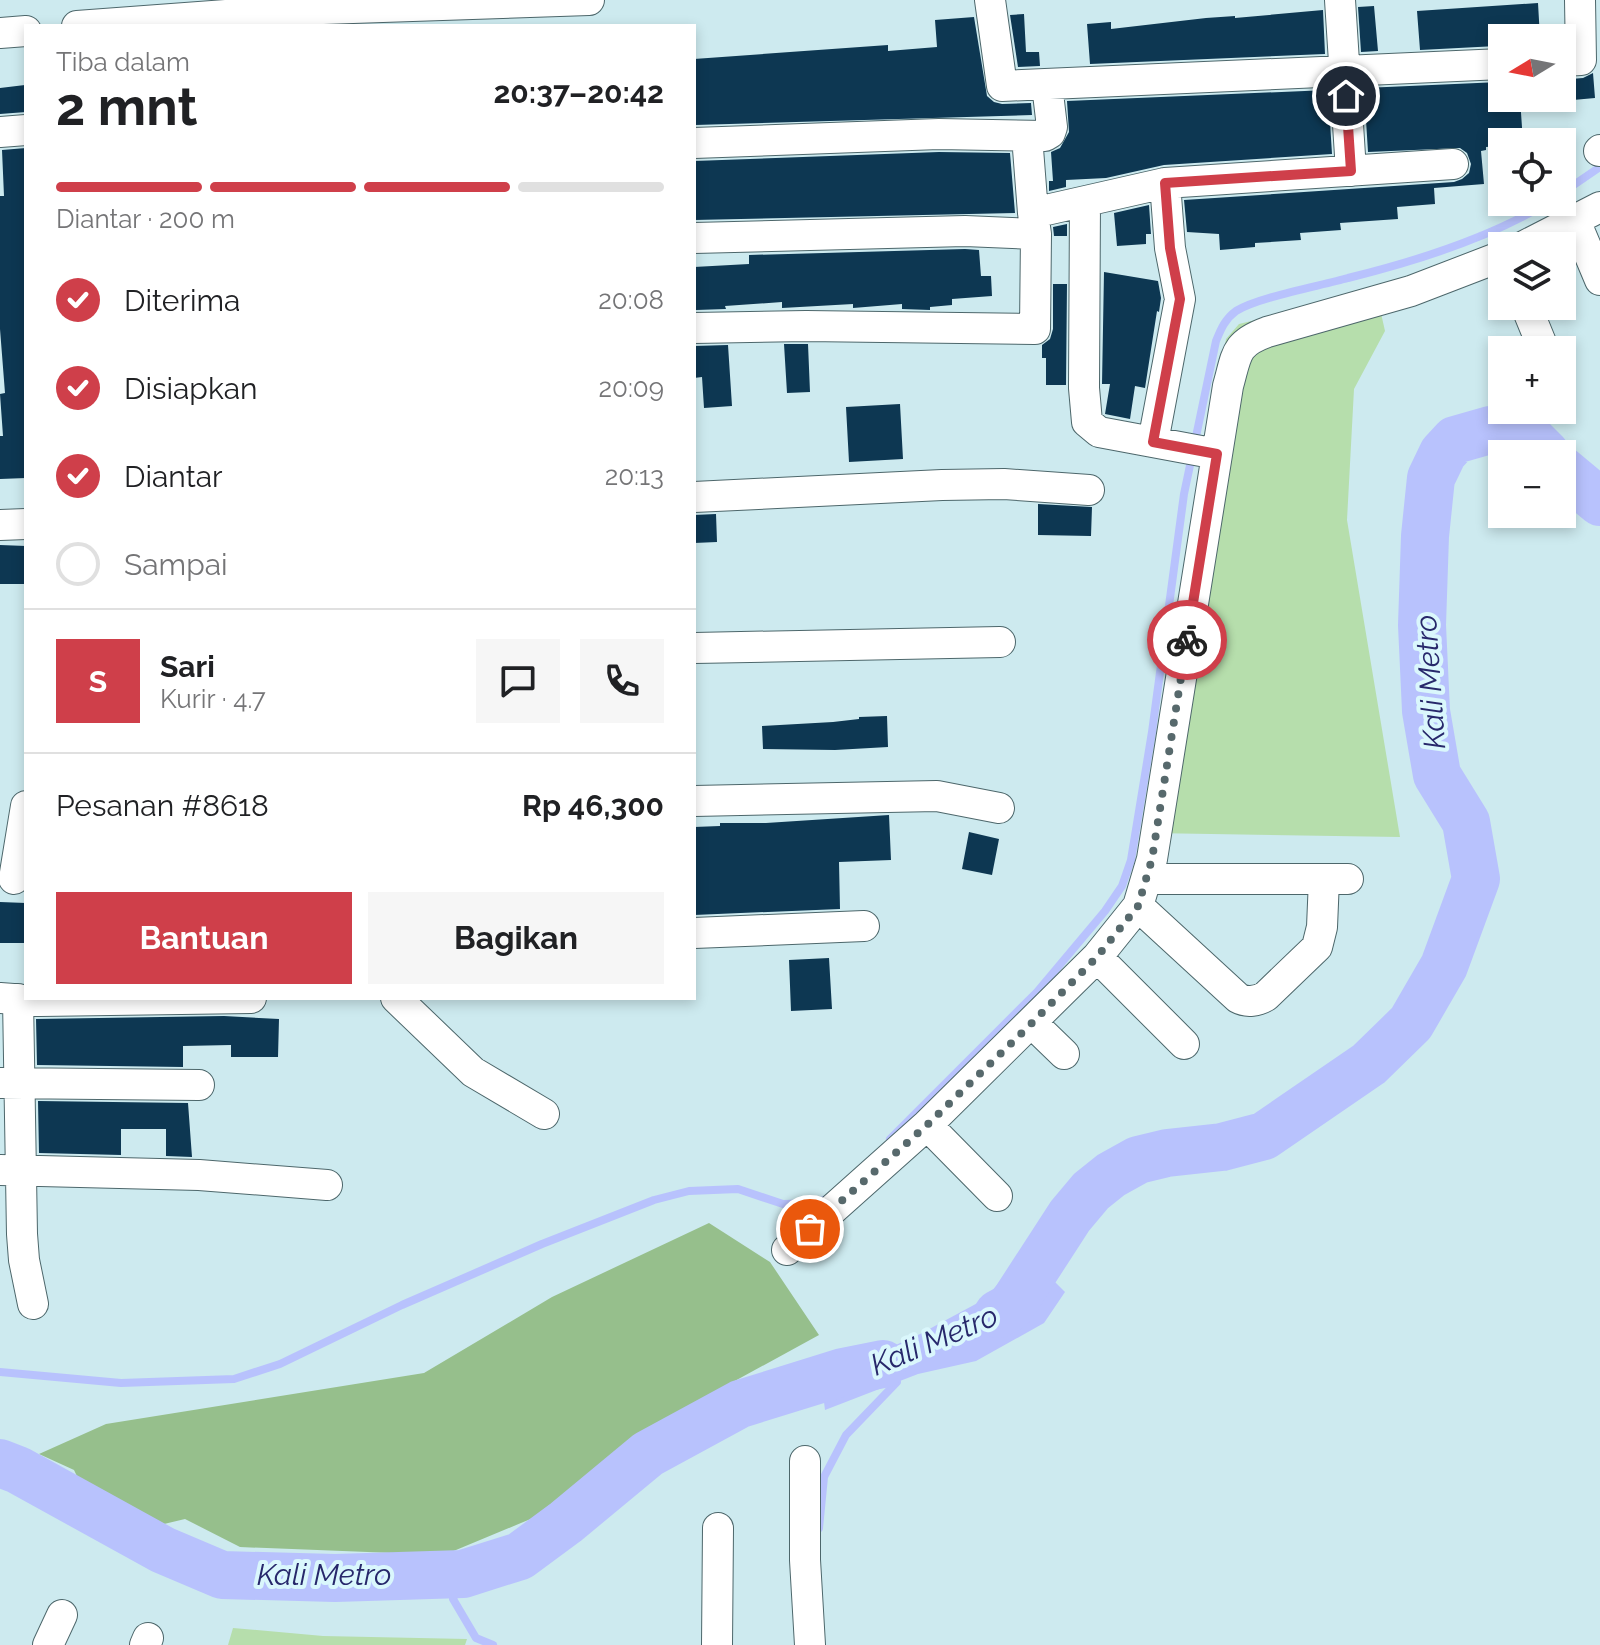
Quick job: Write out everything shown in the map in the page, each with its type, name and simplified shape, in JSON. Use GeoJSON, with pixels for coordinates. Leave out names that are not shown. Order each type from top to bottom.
{"type":"FeatureCollection","features":[{"type":"Feature","properties":{"kind":"street"},"geometry":{"type":"LineString","coordinates":[[104,24],[293,10],[589,0]]}},
{"type":"Feature","properties":{"kind":"street"},"geometry":{"type":"LineString","coordinates":[[990,0],[1002,86],[1488,65]]}},
{"type":"Feature","properties":{"kind":"street"},"geometry":{"type":"LineString","coordinates":[[1340,0],[1351,171]]}},
{"type":"Feature","properties":{"kind":"street"},"geometry":{"type":"LineString","coordinates":[[1580,0],[1581,61]]}},
{"type":"Feature","properties":{"kind":"street"},"geometry":{"type":"LineString","coordinates":[[0,33],[24,31]]}},
{"type":"Feature","properties":{"kind":"street"},"geometry":{"type":"LineString","coordinates":[[696,143],[939,134],[1045,136],[1051,131],[1047,85]]}},
{"type":"Feature","properties":{"kind":"street"},"geometry":{"type":"LineString","coordinates":[[0,132],[24,130]]}},
{"type":"Feature","properties":{"kind":"street"},"geometry":{"type":"LineString","coordinates":[[696,328],[1035,329],[1034,224],[1027,136]]}},
{"type":"Feature","properties":{"kind":"street"},"geometry":{"type":"LineString","coordinates":[[696,238],[965,231],[1034,224],[1085,203],[1165,183],[1453,164]]}},
{"type":"Feature","properties":{"kind":"street"},"geometry":{"type":"LineString","coordinates":[[787,1250],[927,1125],[1032,1023],[1097,957],[1143,892],[1189,449],[1180,299],[1170,248],[1165,183]]}},
{"type":"Feature","properties":{"kind":"street"},"geometry":{"type":"LineString","coordinates":[[1085,203],[1084,388],[1087,422],[1099,432],[1189,449]]}},
{"type":"Feature","properties":{"kind":"street"},"geometry":{"type":"LineString","coordinates":[[1551,232],[1600,207]]}},
{"type":"Feature","properties":{"kind":"street"},"geometry":{"type":"LineString","coordinates":[[1590,225],[1600,280]]}},
{"type":"Feature","properties":{"kind":"street"},"geometry":{"type":"LineString","coordinates":[[1189,449],[1228,386],[1240,348],[1247,339],[1411,291],[1488,261]]}},
{"type":"Feature","properties":{"kind":"street"},"geometry":{"type":"LineString","coordinates":[[696,497],[942,485],[1004,484],[1089,490]]}},
{"type":"Feature","properties":{"kind":"street"},"geometry":{"type":"LineString","coordinates":[[0,525],[24,524]]}},
{"type":"Feature","properties":{"kind":"street"},"geometry":{"type":"LineString","coordinates":[[696,648],[1000,642]]}},
{"type":"Feature","properties":{"kind":"street"},"geometry":{"type":"LineString","coordinates":[[696,801],[937,796],[999,808]]}},
{"type":"Feature","properties":{"kind":"street"},"geometry":{"type":"LineString","coordinates":[[13,879],[24,817]]}},
{"type":"Feature","properties":{"kind":"street"},"geometry":{"type":"LineString","coordinates":[[1336,879],[1317,947],[1257,1001],[1238,998],[1143,892],[1336,879]]}},
{"type":"Feature","properties":{"kind":"street"},"geometry":{"type":"LineString","coordinates":[[696,933],[864,926]]}},
{"type":"Feature","properties":{"kind":"street"},"geometry":{"type":"LineString","coordinates":[[1097,957],[1184,1044]]}},
{"type":"Feature","properties":{"kind":"street"},"geometry":{"type":"LineString","coordinates":[[9,998],[10,1170],[33,1304]]}},
{"type":"Feature","properties":{"kind":"street"},"geometry":{"type":"LineString","coordinates":[[30,1000],[110,1000]]}},
{"type":"Feature","properties":{"kind":"street"},"geometry":{"type":"LineString","coordinates":[[398,1000],[473,1072],[544,1114]]}},
{"type":"Feature","properties":{"kind":"street"},"geometry":{"type":"LineString","coordinates":[[1032,1023],[1064,1054]]}},
{"type":"Feature","properties":{"kind":"street"},"geometry":{"type":"LineString","coordinates":[[9,1083],[199,1085]]}},
{"type":"Feature","properties":{"kind":"street"},"geometry":{"type":"LineString","coordinates":[[927,1125],[997,1196]]}},
{"type":"Feature","properties":{"kind":"street"},"geometry":{"type":"LineString","coordinates":[[10,1170],[199,1175],[327,1185]]}},
{"type":"Feature","properties":{"kind":"street"},"geometry":{"type":"LineString","coordinates":[[805,1461],[805,1560],[810,1645]]}},
{"type":"Feature","properties":{"kind":"street"},"geometry":{"type":"LineString","coordinates":[[717,1645],[718,1528]]}},
{"type":"Feature","properties":{"kind":"street"},"geometry":{"type":"LineString","coordinates":[[48,1645],[62,1615]]}},
{"type":"Feature","properties":{"kind":"green space"},"geometry":{"type":"Polygon","coordinates":[[[1376,291],[1385,331],[1354,389],[1347,520],[1400,837],[1150,833],[1195,517],[1226,339],[1239,324],[1376,291]]]}},
{"type":"Feature","properties":{"kind":"green space"},"geometry":{"type":"Polygon","coordinates":[[[709,1223],[770,1262],[819,1335],[647,1429],[533,1518],[444,1555],[240,1547],[185,1519],[164,1524],[142,1512],[94,1511],[74,1470],[39,1454],[106,1424],[424,1373],[552,1297],[709,1223]]]}},
{"type":"Feature","properties":{"kind":"green space"},"geometry":{"type":"Polygon","coordinates":[[[233,1628],[323,1636],[467,1639],[465,1645],[228,1645],[233,1628]]]}},
{"type":"Feature","properties":{"kind":"water"},"geometry":{"type":"Polygon","coordinates":[[[1025,1252],[1065,1292],[1044,1323],[976,1361],[918,1374],[825,1410],[820,1371],[876,1354],[985,1299],[1025,1252]]]}},
{"type":"Feature","properties":{"kind":"building"},"geometry":{"type":"Polygon","coordinates":[[[1538,3],[1539,24],[1488,24],[1488,46],[1420,50],[1417,11],[1538,3]]]}},
{"type":"Feature","properties":{"kind":"building"},"geometry":{"type":"Polygon","coordinates":[[[1374,6],[1378,51],[1361,52],[1358,7],[1374,6]]]}},
{"type":"Feature","properties":{"kind":"building"},"geometry":{"type":"Polygon","coordinates":[[[1323,10],[1325,54],[1090,64],[1087,24],[1111,22],[1111,29],[1206,18],[1323,10]]]}},
{"type":"Feature","properties":{"kind":"building"},"geometry":{"type":"Polygon","coordinates":[[[1024,14],[1026,52],[1039,52],[1040,66],[1018,67],[1010,15],[1024,14]]]}},
{"type":"Feature","properties":{"kind":"building"},"geometry":{"type":"Polygon","coordinates":[[[974,17],[987,96],[1002,104],[1031,103],[1032,115],[696,125],[696,59],[888,45],[888,51],[937,47],[935,20],[974,17]]]}},
{"type":"Feature","properties":{"kind":"building"},"geometry":{"type":"Polygon","coordinates":[[[1593,73],[1595,98],[1576,100],[1576,79],[1593,73]]]}},
{"type":"Feature","properties":{"kind":"building"},"geometry":{"type":"Polygon","coordinates":[[[1488,83],[1488,112],[1521,112],[1522,128],[1488,128],[1488,147],[1481,151],[1484,184],[1434,188],[1435,204],[1397,207],[1398,219],[1340,223],[1341,230],[1300,233],[1301,240],[1255,243],[1255,247],[1220,250],[1219,234],[1187,232],[1184,200],[1454,182],[1469,173],[1471,164],[1467,153],[1460,148],[1368,152],[1364,88],[1488,83]]]}},
{"type":"Feature","properties":{"kind":"building"},"geometry":{"type":"Polygon","coordinates":[[[24,85],[24,112],[0,114],[0,88],[24,85]]]}},
{"type":"Feature","properties":{"kind":"building"},"geometry":{"type":"Polygon","coordinates":[[[1328,90],[1332,154],[1164,165],[1106,178],[1066,180],[1066,187],[1049,191],[1049,181],[1053,181],[1051,152],[1060,148],[1069,132],[1067,101],[1328,90]]]}},
{"type":"Feature","properties":{"kind":"building"},"geometry":{"type":"Polygon","coordinates":[[[24,148],[24,478],[0,479],[0,436],[3,436],[0,394],[5,393],[0,329],[0,196],[4,196],[2,150],[24,148]]]}},
{"type":"Feature","properties":{"kind":"building"},"geometry":{"type":"Polygon","coordinates":[[[939,152],[1010,153],[1015,213],[696,220],[696,161],[939,152]]]}},
{"type":"Feature","properties":{"kind":"building"},"geometry":{"type":"Polygon","coordinates":[[[1149,205],[1151,234],[1146,234],[1146,244],[1117,246],[1114,213],[1149,205]]]}},
{"type":"Feature","properties":{"kind":"building"},"geometry":{"type":"Polygon","coordinates":[[[1067,224],[1067,236],[1054,236],[1053,227],[1067,224]]]}},
{"type":"Feature","properties":{"kind":"building"},"geometry":{"type":"Polygon","coordinates":[[[979,250],[981,276],[991,276],[992,296],[952,299],[952,305],[930,307],[930,310],[902,309],[902,304],[782,308],[782,302],[696,310],[696,267],[749,264],[749,255],[979,250]]]}},
{"type":"Feature","properties":{"kind":"building"},"geometry":{"type":"Polygon","coordinates":[[[1104,272],[1158,281],[1161,298],[1145,388],[1135,386],[1130,419],[1105,414],[1110,384],[1102,384],[1104,272]]]}},
{"type":"Feature","properties":{"kind":"building"},"geometry":{"type":"Polygon","coordinates":[[[1053,284],[1067,284],[1066,385],[1046,385],[1046,358],[1042,358],[1042,345],[1050,339],[1053,329],[1053,284]]]}},
{"type":"Feature","properties":{"kind":"building"},"geometry":{"type":"Polygon","coordinates":[[[784,344],[808,344],[810,392],[787,393],[784,344]]]}},
{"type":"Feature","properties":{"kind":"building"},"geometry":{"type":"Polygon","coordinates":[[[728,345],[732,406],[704,408],[702,377],[696,378],[696,346],[728,345]]]}},
{"type":"Feature","properties":{"kind":"building"},"geometry":{"type":"Polygon","coordinates":[[[900,404],[903,459],[849,462],[846,407],[900,404]]]}},
{"type":"Feature","properties":{"kind":"building"},"geometry":{"type":"Polygon","coordinates":[[[1038,504],[1092,507],[1091,536],[1038,535],[1038,504]]]}},
{"type":"Feature","properties":{"kind":"building"},"geometry":{"type":"Polygon","coordinates":[[[716,514],[717,542],[696,543],[696,515],[716,514]]]}},
{"type":"Feature","properties":{"kind":"building"},"geometry":{"type":"Polygon","coordinates":[[[0,545],[24,546],[24,584],[0,584],[0,545]]]}},
{"type":"Feature","properties":{"kind":"building"},"geometry":{"type":"Polygon","coordinates":[[[887,716],[888,747],[763,749],[762,726],[887,716]]]}},
{"type":"Feature","properties":{"kind":"building"},"geometry":{"type":"Polygon","coordinates":[[[889,815],[891,860],[839,862],[840,909],[696,915],[696,827],[720,826],[720,823],[889,815]]]}},
{"type":"Feature","properties":{"kind":"building"},"geometry":{"type":"Polygon","coordinates":[[[969,832],[999,839],[992,875],[962,869],[969,832]]]}},
{"type":"Feature","properties":{"kind":"building"},"geometry":{"type":"Polygon","coordinates":[[[0,902],[24,903],[24,943],[0,943],[0,902]]]}},
{"type":"Feature","properties":{"kind":"building"},"geometry":{"type":"Polygon","coordinates":[[[829,958],[832,1009],[791,1011],[789,960],[829,958]]]}},
{"type":"Feature","properties":{"kind":"building"},"geometry":{"type":"Polygon","coordinates":[[[224,1016],[279,1019],[278,1057],[231,1057],[231,1045],[183,1046],[183,1067],[37,1065],[36,1019],[224,1016]]]}},
{"type":"Feature","properties":{"kind":"building"},"geometry":{"type":"Polygon","coordinates":[[[38,1101],[188,1103],[192,1157],[166,1156],[166,1129],[121,1129],[121,1155],[39,1153],[38,1101]]]}},
{"type":"Feature","properties":{"kind":"waterway"},"geometry":{"type":"LineString","coordinates":[[1576,183],[1600,167]]}},
{"type":"Feature","properties":{"kind":"waterway"},"geometry":{"type":"LineString","coordinates":[[890,1139],[1037,992],[1122,886],[1131,860],[1152,732],[1184,494],[1216,341],[1226,321],[1236,311],[1259,301],[1425,256],[1525,216]]}},
{"type":"Feature","properties":{"kind":"waterway","name":"Kali Metro"},"geometry":{"type":"LineString","coordinates":[[998,1314],[1011,1307],[1070,1216],[1091,1191],[1111,1175],[1138,1160],[1167,1153],[1222,1147],[1264,1136],[1369,1064],[1411,1023],[1444,966],[1476,879],[1466,822],[1437,775],[1426,711],[1422,625],[1425,536],[1431,478],[1443,453],[1455,440],[1490,430],[1527,435],[1532,440]]}},
{"type":"Feature","properties":{"kind":"waterway","name":"Kali Metro"},"geometry":{"type":"LineString","coordinates":[[1576,482],[1600,502]]}},
{"type":"Feature","properties":{"kind":"waterway"},"geometry":{"type":"LineString","coordinates":[[0,1372],[121,1383],[234,1379],[280,1364],[402,1305],[542,1244],[654,1200],[689,1191],[738,1189],[783,1204],[816,1203],[829,1198]]}},
{"type":"Feature","properties":{"kind":"waterway","name":"Kali Metro"},"geometry":{"type":"LineString","coordinates":[[0,1463],[163,1550],[222,1575],[335,1578],[463,1574],[520,1556],[648,1454],[740,1404],[843,1372],[883,1364]]}},
{"type":"Feature","properties":{"kind":"waterway"},"geometry":{"type":"LineString","coordinates":[[819,1528],[824,1477],[846,1435],[897,1382],[893,1373]]}},
{"type":"Feature","properties":{"kind":"waterway"},"geometry":{"type":"LineString","coordinates":[[463,1574],[453,1599],[476,1638],[493,1645]]}},
{"type":"Feature","properties":{"kind":"way so far"},"geometry":{"type":"LineString","coordinates":[[810,1229],[927,1125],[1032,1023],[1097,957],[1138,906],[1152,859],[1187,640]]}},
{"type":"Feature","properties":{"kind":"route"},"geometry":{"type":"LineString","coordinates":[[1187,640],[1217,454],[1153,442],[1180,299],[1170,248],[1165,183],[1351,171],[1346,96]]}}]}
